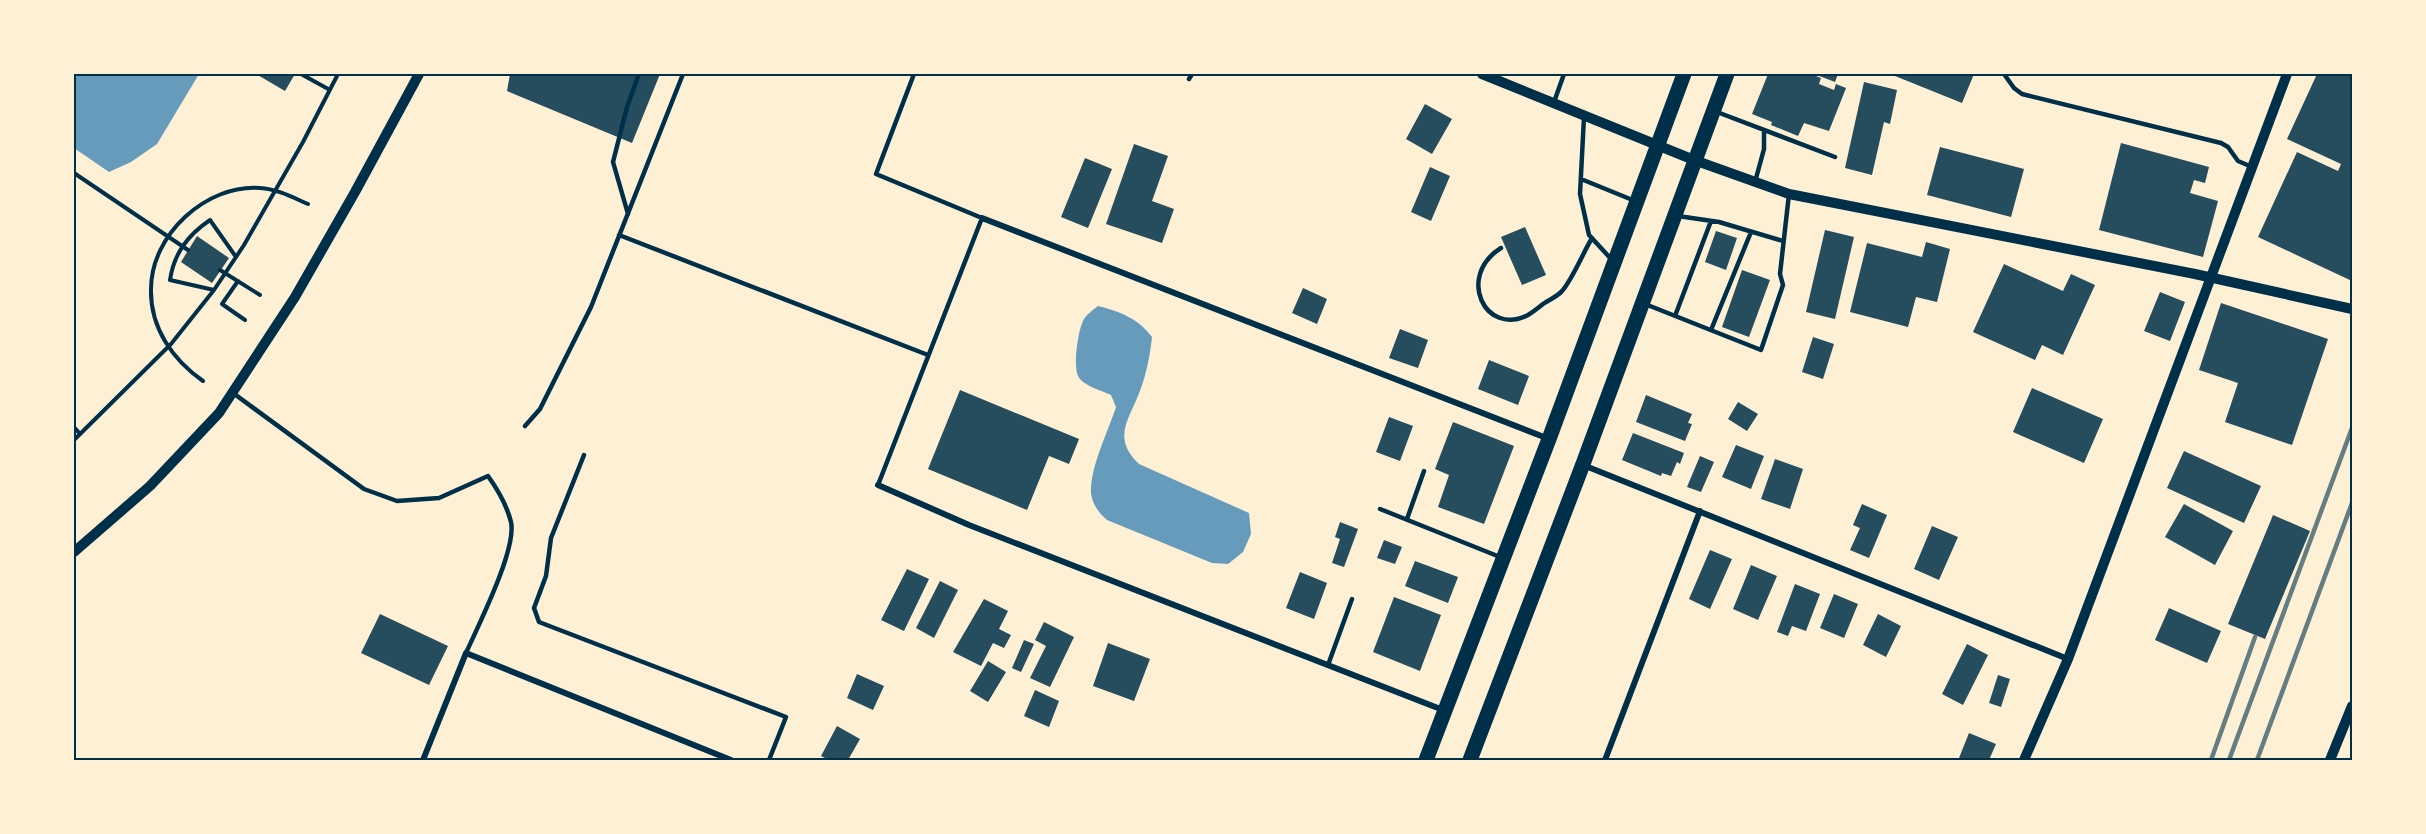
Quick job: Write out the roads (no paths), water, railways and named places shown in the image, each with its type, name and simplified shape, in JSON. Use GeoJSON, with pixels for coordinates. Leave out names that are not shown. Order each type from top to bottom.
{"type":"FeatureCollection","features":[{"type":"Feature","properties":{"kind":"main road"},"geometry":{"type":"LineString","coordinates":[[1426,760],[1549,439],[1656,144],[1684,74]]}},
{"type":"Feature","properties":{"kind":"main road"},"geometry":{"type":"LineString","coordinates":[[1470,760],[1583,464],[1727,74]]}},
{"type":"Feature","properties":{"kind":"street"},"geometry":{"type":"LineString","coordinates":[[74,552],[150,486],[219,413],[301,288],[418,74]]}},
{"type":"Feature","properties":{"kind":"street"},"geometry":{"type":"LineString","coordinates":[[1482,74],[1694,159],[1789,194],[2211,278],[2352,309]]}},
{"type":"Feature","properties":{"kind":"street"},"geometry":{"type":"LineString","coordinates":[[2024,760],[2068,659],[2287,74]]}},
{"type":"Feature","properties":{"kind":"street"},"geometry":{"type":"LineString","coordinates":[[982,218],[1549,439]]}},
{"type":"Feature","properties":{"kind":"street"},"geometry":{"type":"LineString","coordinates":[[1583,464],[2068,659]]}},
{"type":"Feature","properties":{"kind":"street"},"geometry":{"type":"LineString","coordinates":[[878,485],[969,525],[1446,711]]}},
{"type":"Feature","properties":{"kind":"street"},"geometry":{"type":"LineString","coordinates":[[1605,760],[1700,511]]}},
{"type":"Feature","properties":{"kind":"street"},"geometry":{"type":"LineString","coordinates":[[423,760],[466,654],[731,760]]}},
{"type":"Feature","properties":{"kind":"street"},"geometry":{"type":"LineString","coordinates":[[2330,760],[2352,706]]}},
{"type":"Feature","properties":{"kind":"lane"},"geometry":{"type":"LineString","coordinates":[[628,214],[613,162],[627,107],[639,74]]}},
{"type":"Feature","properties":{"kind":"lane"},"geometry":{"type":"LineString","coordinates":[[525,426],[540,409],[586,317],[683,74]]}},
{"type":"Feature","properties":{"kind":"lane"},"geometry":{"type":"LineString","coordinates":[[878,485],[982,218],[876,174],[914,74]]}},
{"type":"Feature","properties":{"kind":"lane"},"geometry":{"type":"LineString","coordinates":[[1554,102],[1564,74]]}},
{"type":"Feature","properties":{"kind":"lane"},"geometry":{"type":"LineString","coordinates":[[2004,74],[2014,88],[2022,94],[2221,143],[2228,147],[2238,161],[2252,167]]}},
{"type":"Feature","properties":{"kind":"lane"},"geometry":{"type":"LineString","coordinates":[[1712,111],[1835,157]]}},
{"type":"Feature","properties":{"kind":"lane"},"geometry":{"type":"LineString","coordinates":[[1584,114],[1580,194],[1592,238],[1613,261]]}},
{"type":"Feature","properties":{"kind":"lane"},"geometry":{"type":"LineString","coordinates":[[1755,182],[1764,149],[1764,130]]}},
{"type":"Feature","properties":{"kind":"lane"},"geometry":{"type":"LineString","coordinates":[[1581,179],[1635,201]]}},
{"type":"Feature","properties":{"kind":"lane"},"geometry":{"type":"LineString","coordinates":[[1642,302],[1761,350],[1783,285],[1780,274],[1789,194]]}},
{"type":"Feature","properties":{"kind":"lane"},"geometry":{"type":"LineString","coordinates":[[1673,216],[1711,221],[1784,241]]}},
{"type":"Feature","properties":{"kind":"lane"},"geometry":{"type":"LineString","coordinates":[[1675,316],[1711,221]]}},
{"type":"Feature","properties":{"kind":"lane"},"geometry":{"type":"LineString","coordinates":[[1711,330],[1751,232]]}},
{"type":"Feature","properties":{"kind":"lane"},"geometry":{"type":"LineString","coordinates":[[619,236],[928,355]]}},
{"type":"Feature","properties":{"kind":"lane"},"geometry":{"type":"LineString","coordinates":[[1502,248],[1494,252],[1485,264],[1477,282],[1485,308],[1504,319],[1526,316],[1563,291],[1592,238]]}},
{"type":"Feature","properties":{"kind":"lane"},"geometry":{"type":"LineString","coordinates":[[233,393],[364,489],[397,501],[439,498],[488,476],[499,491],[511,524],[508,551],[466,654]]}},
{"type":"Feature","properties":{"kind":"lane"},"geometry":{"type":"LineString","coordinates":[[584,455],[551,538],[546,576],[534,608],[539,622],[786,717],[769,760]]}},
{"type":"Feature","properties":{"kind":"lane"},"geometry":{"type":"LineString","coordinates":[[1407,519],[1424,471]]}},
{"type":"Feature","properties":{"kind":"lane"},"geometry":{"type":"LineString","coordinates":[[1380,508],[1504,558]]}},
{"type":"Feature","properties":{"kind":"lane"},"geometry":{"type":"LineString","coordinates":[[1328,664],[1352,599]]}},
{"type":"Feature","properties":{"kind":"water"},"geometry":{"type":"Polygon","coordinates":[[[74,74],[199,74],[157,144],[131,162],[109,172],[74,148],[74,74]]]}},
{"type":"Feature","properties":{"kind":"water"},"geometry":{"type":"Polygon","coordinates":[[[1098,306],[1128,317],[1141,325],[1152,337],[1143,382],[1125,427],[1124,436],[1130,454],[1139,464],[1249,513],[1251,534],[1243,552],[1228,564],[1212,563],[1107,520],[1094,505],[1091,493],[1093,472],[1116,407],[1111,395],[1080,379],[1076,356],[1084,319],[1098,306]]]}},
{"type":"Feature","properties":{"kind":"railway"},"geometry":{"type":"LineString","coordinates":[[2229,760],[2352,428]]}},
{"type":"Feature","properties":{"kind":"railway"},"geometry":{"type":"LineString","coordinates":[[2257,760],[2352,503]]}},
{"type":"Feature","properties":{"kind":"railway"},"geometry":{"type":"LineString","coordinates":[[2211,760],[2255,637]]}}]}
